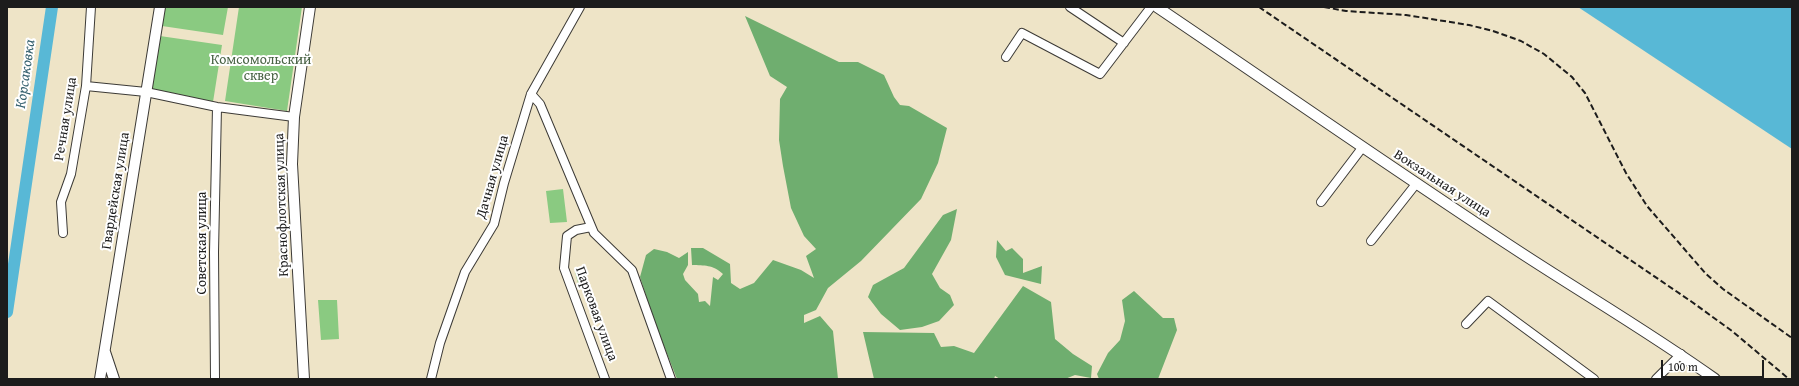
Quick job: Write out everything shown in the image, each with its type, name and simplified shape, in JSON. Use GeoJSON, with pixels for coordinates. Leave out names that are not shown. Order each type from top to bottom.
{"type":"FeatureCollection","features":[{"type":"Feature","properties":{"kind":"main road","name":"Гвардейская улица"},"geometry":{"type":"LineString","coordinates":[[100,379],[160,7]]}},
{"type":"Feature","properties":{"kind":"main road","name":"Краснофлотская улица"},"geometry":{"type":"LineString","coordinates":[[304,379],[292,164],[294,117],[310,7]]}},
{"type":"Feature","properties":{"kind":"main road","name":"Вокзальная улица"},"geometry":{"type":"LineString","coordinates":[[1157,7],[1362,148],[1548,270],[1681,354],[1715,379]]}},
{"type":"Feature","properties":{"kind":"main road"},"geometry":{"type":"LineString","coordinates":[[104,350],[114,379]]}},
{"type":"Feature","properties":{"kind":"street","name":"Речная улица"},"geometry":{"type":"LineString","coordinates":[[63,233],[61,202],[70,174],[86,86],[92,7]]}},
{"type":"Feature","properties":{"kind":"street","name":"Дачная улица"},"geometry":{"type":"LineString","coordinates":[[431,379],[440,343],[466,272],[494,224],[506,176],[531,94],[580,7]]}},
{"type":"Feature","properties":{"kind":"street"},"geometry":{"type":"LineString","coordinates":[[1070,7],[1124,43]]}},
{"type":"Feature","properties":{"kind":"street"},"geometry":{"type":"LineString","coordinates":[[1006,57],[1022,33],[1100,74],[1151,7]]}},
{"type":"Feature","properties":{"kind":"street"},"geometry":{"type":"LineString","coordinates":[[86,86],[146,92],[217,107],[294,117]]}},
{"type":"Feature","properties":{"kind":"street"},"geometry":{"type":"LineString","coordinates":[[531,94],[540,104],[552,130],[594,233],[632,270],[671,379]]}},
{"type":"Feature","properties":{"kind":"street","name":"Советская улица"},"geometry":{"type":"LineString","coordinates":[[215,379],[214,252],[217,107]]}},
{"type":"Feature","properties":{"kind":"street"},"geometry":{"type":"LineString","coordinates":[[1321,202],[1362,148]]}},
{"type":"Feature","properties":{"kind":"street"},"geometry":{"type":"LineString","coordinates":[[1371,241],[1416,184]]}},
{"type":"Feature","properties":{"kind":"street","name":"Парковая улица"},"geometry":{"type":"LineString","coordinates":[[591,227],[576,230],[567,236],[564,268],[605,379]]}},
{"type":"Feature","properties":{"kind":"street"},"geometry":{"type":"LineString","coordinates":[[1466,324],[1488,301],[1594,379]]}},
{"type":"Feature","properties":{"kind":"street"},"geometry":{"type":"LineString","coordinates":[[1656,379],[1681,354]]}},
{"type":"Feature","properties":{"kind":"green space"},"geometry":{"type":"Polygon","coordinates":[[[165,7],[228,7],[223,35],[162,26],[165,7]]]}},
{"type":"Feature","properties":{"kind":"green space","name":"Комсомольский сквер"},"geometry":{"type":"Polygon","coordinates":[[[239,7],[302,7],[287,111],[225,101],[239,7]]]}},
{"type":"Feature","properties":{"kind":"green space"},"geometry":{"type":"Polygon","coordinates":[[[745,16],[839,62],[858,62],[884,75],[894,97],[900,105],[909,106],[947,128],[938,163],[921,199],[861,261],[828,288],[816,310],[804,315],[804,323],[820,316],[833,331],[838,379],[677,379],[655,323],[640,277],[646,255],[654,249],[667,252],[679,258],[688,252],[688,265],[683,274],[685,280],[698,294],[699,302],[705,301],[710,306],[713,277],[718,280],[723,274],[712,267],[692,265],[691,248],[703,248],[730,264],[731,283],[740,289],[754,283],[773,260],[801,270],[814,278],[806,256],[816,249],[804,236],[791,208],[779,140],[780,99],[787,87],[770,76],[745,16]]]}},
{"type":"Feature","properties":{"kind":"green space"},"geometry":{"type":"Polygon","coordinates":[[[160,36],[222,45],[213,102],[151,91],[160,36]]]}},
{"type":"Feature","properties":{"kind":"green space"},"geometry":{"type":"Polygon","coordinates":[[[563,189],[567,222],[550,223],[546,191],[563,189]]]}},
{"type":"Feature","properties":{"kind":"green space"},"geometry":{"type":"Polygon","coordinates":[[[957,209],[951,240],[932,274],[940,288],[950,295],[954,305],[939,321],[922,327],[900,330],[881,314],[868,297],[873,285],[904,268],[943,215],[957,209]]]}},
{"type":"Feature","properties":{"kind":"green space"},"geometry":{"type":"Polygon","coordinates":[[[997,240],[1006,251],[1012,248],[1023,259],[1023,273],[1042,266],[1041,284],[1005,275],[996,257],[997,240]]]}},
{"type":"Feature","properties":{"kind":"green space"},"geometry":{"type":"Polygon","coordinates":[[[575,272],[585,272],[587,285],[579,287],[575,272]]]}},
{"type":"Feature","properties":{"kind":"green space"},"geometry":{"type":"Polygon","coordinates":[[[1023,286],[1051,302],[1055,339],[1073,354],[1092,366],[1091,378],[1075,375],[1065,379],[1000,379],[995,376],[994,379],[874,379],[863,332],[934,333],[941,347],[954,346],[974,353],[1023,286]]]}},
{"type":"Feature","properties":{"kind":"green space"},"geometry":{"type":"Polygon","coordinates":[[[1134,291],[1163,318],[1174,318],[1177,330],[1158,379],[1099,379],[1097,374],[1108,353],[1120,340],[1125,321],[1122,300],[1134,291]]]}},
{"type":"Feature","properties":{"kind":"green space"},"geometry":{"type":"Polygon","coordinates":[[[318,300],[337,300],[339,339],[321,340],[318,300]]]}},
{"type":"Feature","properties":{"kind":"water"},"geometry":{"type":"Polygon","coordinates":[[[1578,7],[1792,7],[1792,149],[1578,7]]]}},
{"type":"Feature","properties":{"kind":"waterway","name":"Корсаковка"},"geometry":{"type":"LineString","coordinates":[[7,312],[52,7]]}},
{"type":"Feature","properties":{"kind":"railway"},"geometry":{"type":"LineString","coordinates":[[1259,7],[1692,302],[1732,331],[1789,379]]}},
{"type":"Feature","properties":{"kind":"railway"},"geometry":{"type":"LineString","coordinates":[[1324,7],[1346,11],[1406,15],[1469,25],[1493,31],[1521,41],[1544,54],[1572,77],[1585,93],[1626,173],[1647,206],[1706,274],[1723,289],[1792,338]]}}]}
